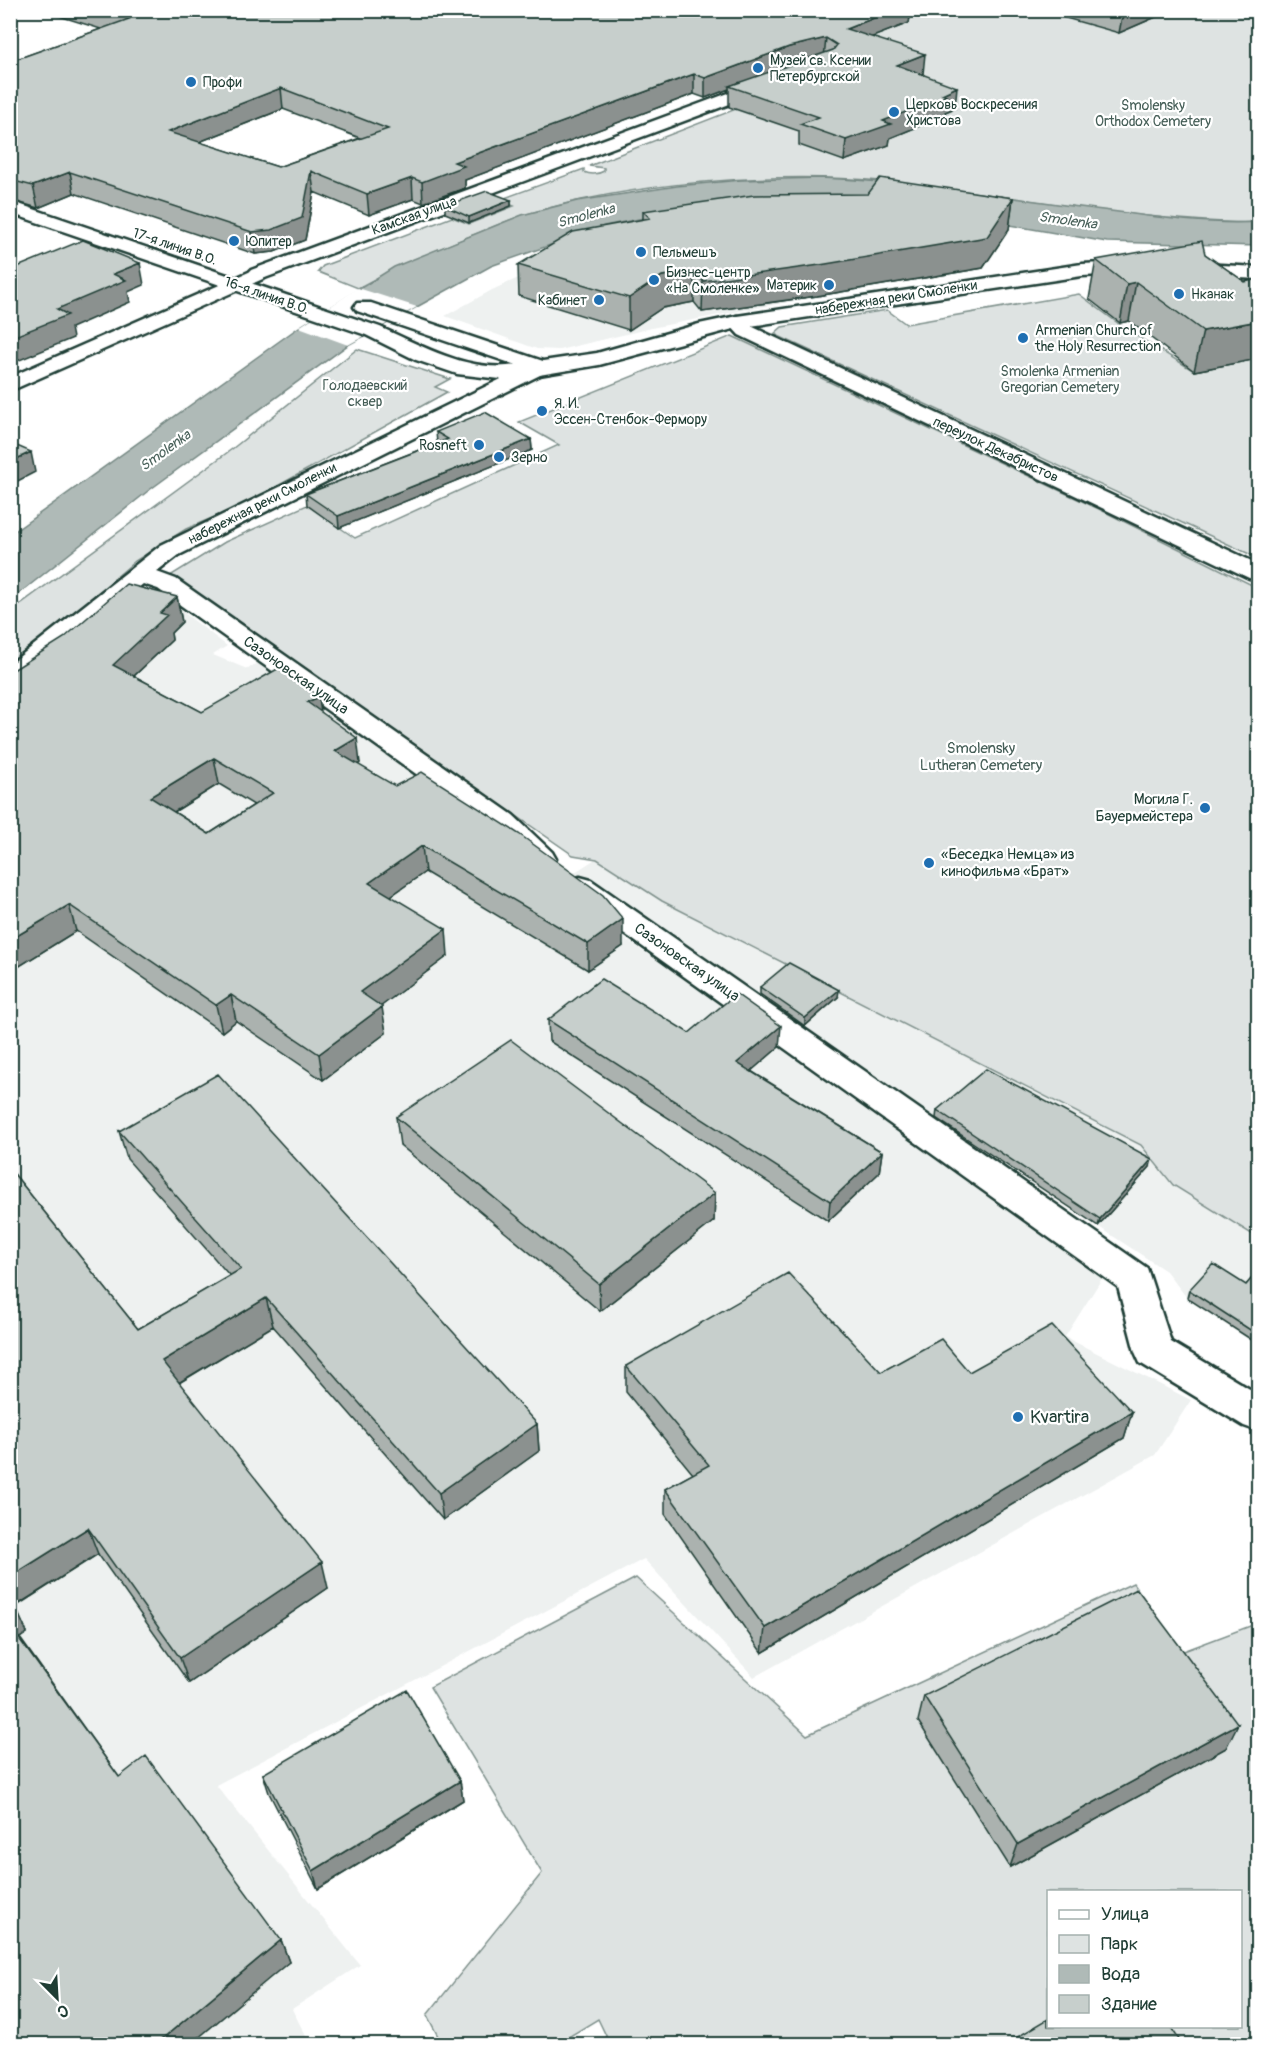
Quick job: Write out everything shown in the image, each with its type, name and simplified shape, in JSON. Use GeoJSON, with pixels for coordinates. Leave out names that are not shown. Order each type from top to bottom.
{"type":"FeatureCollection","features":[{"type":"Feature","properties":{"kind":"street","name":"Камская улица"},"geometry":{"type":"LineString","coordinates":[[10,385],[258,274],[787,76]]}},
{"type":"Feature","properties":{"kind":"street","name":"17-я линия В.О."},"geometry":{"type":"LineString","coordinates":[[10,191],[258,274],[331,303]]}},
{"type":"Feature","properties":{"kind":"street","name":"16-я линия В.О."},"geometry":{"type":"LineString","coordinates":[[10,207],[235,284],[331,303]]}},
{"type":"Feature","properties":{"kind":"street","name":"набережная реки Смоленки"},"geometry":{"type":"LineString","coordinates":[[331,303],[373,332],[424,355],[465,369],[509,373],[599,359],[706,328],[737,322],[1082,270],[1146,267],[1258,273]]}},
{"type":"Feature","properties":{"kind":"street"},"geometry":{"type":"LineString","coordinates":[[331,303],[396,318],[512,356],[538,367]]}},
{"type":"Feature","properties":{"kind":"street","name":"переулок Декабристов"},"geometry":{"type":"LineString","coordinates":[[737,322],[746,331],[1258,573]]}},
{"type":"Feature","properties":{"kind":"street","name":"набережная реки Смоленки"},"geometry":{"type":"LineString","coordinates":[[10,678],[171,550],[538,367]]}},
{"type":"Feature","properties":{"kind":"street","name":"Сазоновская улица"},"geometry":{"type":"LineString","coordinates":[[140,575],[167,584],[504,822],[537,856],[1134,1279],[1154,1352],[1258,1414]]}},
{"type":"Feature","properties":{"kind":"shaded area"},"geometry":{"type":"Polygon","coordinates":[[[719,223],[788,302],[656,327],[559,350],[537,349],[445,316],[492,290],[547,265],[719,223]]]}},
{"type":"Feature","properties":{"kind":"shaded area"},"geometry":{"type":"Polygon","coordinates":[[[174,605],[227,646],[213,655],[247,669],[264,660],[491,826],[616,933],[782,1044],[1106,1272],[1065,1337],[1191,1400],[1155,1455],[754,1677],[644,1559],[216,1785],[360,1965],[292,2009],[310,2044],[11,2044],[11,698],[174,605]]]}},
{"type":"Feature","properties":{"kind":"shaded area"},"geometry":{"type":"Polygon","coordinates":[[[597,858],[662,901],[1141,1145],[1173,1185],[1258,1238],[1258,1344],[1187,1298],[1166,1271],[935,1119],[572,874],[597,858]]]}},
{"type":"Feature","properties":{"kind":"green space","name":"Smolensky Orthodox Cemetery"},"geometry":{"type":"Polygon","coordinates":[[[806,11],[1258,11],[1258,222],[1212,222],[1166,218],[881,181],[839,178],[748,179],[701,182],[608,195],[524,215],[426,255],[358,288],[318,272],[323,266],[452,217],[469,224],[514,206],[499,200],[584,169],[584,172],[589,174],[604,171],[604,168],[589,166],[837,70],[806,11]]]}},
{"type":"Feature","properties":{"kind":"green space","name":"Smolenka Armenian Gregorian Cemetery"},"geometry":{"type":"Polygon","coordinates":[[[1079,294],[1127,330],[1194,371],[1258,358],[1258,558],[774,334],[782,327],[887,310],[906,324],[1079,294]]]}},
{"type":"Feature","properties":{"kind":"green space","name":"Smolensky Lutheran Cemetery"},"geometry":{"type":"Polygon","coordinates":[[[732,336],[1099,509],[1258,588],[1258,1238],[1173,1185],[1141,1145],[662,901],[597,859],[573,855],[170,576],[225,542],[307,505],[355,538],[559,445],[519,422],[732,336]]]}},
{"type":"Feature","properties":{"kind":"green space","name":"Голодаевский сквер"},"geometry":{"type":"Polygon","coordinates":[[[357,349],[450,379],[435,387],[447,392],[243,505],[186,529],[135,561],[60,625],[11,661],[11,611],[232,449],[357,349]]]}},
{"type":"Feature","properties":{"kind":"green space"},"geometry":{"type":"Polygon","coordinates":[[[636,1578],[807,1735],[1133,1583],[1181,1652],[1258,1623],[1258,1725],[1255,1727],[1258,1731],[1258,2044],[610,2044],[598,2019],[557,2044],[442,2044],[427,2015],[542,1873],[430,1687],[636,1578]]]}},
{"type":"Feature","properties":{"kind":"water","name":"Smolenka"},"geometry":{"type":"Polygon","coordinates":[[[821,178],[927,187],[1181,220],[1258,222],[1258,246],[1107,242],[969,218],[714,204],[604,226],[491,266],[348,345],[148,491],[11,600],[11,534],[299,327],[394,267],[522,215],[577,201],[677,186],[741,180],[821,178]]]}},
{"type":"Feature","properties":{"kind":"pier"},"geometry":{"type":"Polygon","coordinates":[[[358,288],[417,307],[348,345],[299,327],[358,288]]]}},
{"type":"Feature","properties":{"kind":"building"},"geometry":{"type":"Polygon","coordinates":[[[101,10],[894,10],[846,29],[925,54],[897,65],[957,87],[942,94],[946,96],[883,121],[891,124],[846,140],[800,124],[819,117],[729,86],[833,50],[837,45],[826,38],[789,47],[705,78],[694,74],[454,162],[464,166],[422,182],[412,178],[367,194],[311,171],[302,218],[271,230],[252,232],[70,172],[33,186],[10,180],[10,57],[17,59],[129,19],[101,10]],[[281,88],[168,132],[278,167],[388,129],[281,88]]]}},
{"type":"Feature","properties":{"kind":"building"},"geometry":{"type":"Polygon","coordinates":[[[1099,10],[1137,10],[1122,17],[1099,10]]]}},
{"type":"Feature","properties":{"kind":"building"},"geometry":{"type":"Polygon","coordinates":[[[880,178],[1013,198],[987,237],[820,265],[703,281],[694,271],[662,276],[629,298],[518,265],[573,232],[650,218],[643,211],[754,195],[868,194],[880,178]]]}},
{"type":"Feature","properties":{"kind":"building"},"geometry":{"type":"Polygon","coordinates":[[[487,191],[511,200],[469,217],[445,206],[487,191]]]}},
{"type":"Feature","properties":{"kind":"building"},"geometry":{"type":"Polygon","coordinates":[[[83,240],[140,263],[113,274],[126,280],[57,309],[68,315],[10,338],[10,270],[83,240]]]}},
{"type":"Feature","properties":{"kind":"building"},"geometry":{"type":"Polygon","coordinates":[[[1202,241],[1205,254],[1245,282],[1258,279],[1258,321],[1203,331],[1136,282],[1127,284],[1096,260],[1202,241]]]}},
{"type":"Feature","properties":{"kind":"building"},"geometry":{"type":"Polygon","coordinates":[[[485,412],[531,439],[338,516],[306,494],[448,439],[436,432],[485,412]]]}},
{"type":"Feature","properties":{"kind":"building"},"geometry":{"type":"Polygon","coordinates":[[[10,443],[31,452],[10,462],[10,443]]]}},
{"type":"Feature","properties":{"kind":"building"},"geometry":{"type":"Polygon","coordinates":[[[126,584],[177,597],[160,613],[167,615],[113,665],[202,712],[281,667],[319,697],[307,702],[357,738],[335,751],[395,786],[422,772],[519,834],[603,895],[623,919],[588,944],[422,846],[369,883],[446,929],[360,992],[382,1007],[319,1054],[231,995],[216,1005],[69,905],[10,940],[10,672],[64,638],[126,584]],[[214,758],[150,797],[209,834],[273,793],[214,758]]]}},
{"type":"Feature","properties":{"kind":"building"},"geometry":{"type":"Polygon","coordinates":[[[789,963],[839,990],[805,1018],[760,987],[789,963]]]}},
{"type":"Feature","properties":{"kind":"building"},"geometry":{"type":"Polygon","coordinates":[[[601,979],[689,1033],[736,994],[781,1026],[737,1063],[882,1152],[830,1201],[548,1020],[601,979]]]}},
{"type":"Feature","properties":{"kind":"building"},"geometry":{"type":"Polygon","coordinates":[[[511,1040],[715,1193],[599,1284],[396,1117],[511,1040]]]}},
{"type":"Feature","properties":{"kind":"building"},"geometry":{"type":"Polygon","coordinates":[[[986,1069],[1152,1159],[1100,1219],[937,1110],[986,1069]]]}},
{"type":"Feature","properties":{"kind":"building"},"geometry":{"type":"Polygon","coordinates":[[[218,1074],[537,1424],[439,1493],[266,1298],[162,1361],[322,1562],[180,1658],[88,1528],[10,1577],[10,1169],[138,1329],[241,1269],[119,1131],[218,1074]]]}},
{"type":"Feature","properties":{"kind":"building"},"geometry":{"type":"Polygon","coordinates":[[[1213,1264],[1246,1285],[1258,1271],[1258,1335],[1189,1290],[1213,1264]]]}},
{"type":"Feature","properties":{"kind":"building"},"geometry":{"type":"Polygon","coordinates":[[[788,1273],[881,1372],[941,1339],[969,1372],[1052,1326],[1132,1412],[765,1628],[665,1489],[709,1465],[626,1366],[788,1273]]]}},
{"type":"Feature","properties":{"kind":"building"},"geometry":{"type":"Polygon","coordinates":[[[1137,1589],[1238,1724],[1018,1844],[924,1696],[1137,1589]]]}},
{"type":"Feature","properties":{"kind":"building"},"geometry":{"type":"Polygon","coordinates":[[[10,1601],[16,1608],[10,1611],[10,1601]]]}},
{"type":"Feature","properties":{"kind":"building"},"geometry":{"type":"Polygon","coordinates":[[[10,1626],[119,1777],[146,1756],[281,1940],[156,2044],[10,2044],[10,1626]]]}},
{"type":"Feature","properties":{"kind":"building"},"geometry":{"type":"Polygon","coordinates":[[[407,1690],[460,1781],[313,1871],[263,1774],[407,1690]]]}},
{"type":"Feature","properties":{"kind":"building"},"geometry":{"type":"Polygon","coordinates":[[[1047,2020],[1047,2028],[1171,2028],[1182,2044],[1006,2044],[1047,2020]]]}},
{"type":"Feature","properties":{"kind":"place","name":"Музей св. Ксении Петербургской"},"geometry":{"type":"Point","coordinates":[758,68]}},
{"type":"Feature","properties":{"kind":"place","name":"Профи"},"geometry":{"type":"Point","coordinates":[191,82]}},
{"type":"Feature","properties":{"kind":"place","name":"Церковь Воскресения Христова"},"geometry":{"type":"Point","coordinates":[894,112]}},
{"type":"Feature","properties":{"kind":"place","name":"Юпитер"},"geometry":{"type":"Point","coordinates":[234,241]}},
{"type":"Feature","properties":{"kind":"place","name":"Пельмешъ"},"geometry":{"type":"Point","coordinates":[641,252]}},
{"type":"Feature","properties":{"kind":"place","name":"Бизнес-центр «На Смоленке»"},"geometry":{"type":"Point","coordinates":[654,280]}},
{"type":"Feature","properties":{"kind":"place","name":"Материк"},"geometry":{"type":"Point","coordinates":[829,285]}},
{"type":"Feature","properties":{"kind":"place","name":"Нканак"},"geometry":{"type":"Point","coordinates":[1179,294]}},
{"type":"Feature","properties":{"kind":"place","name":"Кабинет"},"geometry":{"type":"Point","coordinates":[599,300]}},
{"type":"Feature","properties":{"kind":"place","name":"Armenian Church of the Holy Resurrection"},"geometry":{"type":"Point","coordinates":[1023,338]}},
{"type":"Feature","properties":{"kind":"place","name":"Я. И. Эссен-Стенбок-Фермору"},"geometry":{"type":"Point","coordinates":[542,411]}},
{"type":"Feature","properties":{"kind":"place","name":"Rosneft"},"geometry":{"type":"Point","coordinates":[479,445]}},
{"type":"Feature","properties":{"kind":"place","name":"Зерно"},"geometry":{"type":"Point","coordinates":[499,457]}},
{"type":"Feature","properties":{"kind":"place","name":"Могила Г. Бауермейстера"},"geometry":{"type":"Point","coordinates":[1205,808]}},
{"type":"Feature","properties":{"kind":"place","name":"«Беседка Немца» из кинофильма «Брат»"},"geometry":{"type":"Point","coordinates":[929,863]}},
{"type":"Feature","properties":{"kind":"place","name":"Kvartira"},"geometry":{"type":"Point","coordinates":[1018,1417]}}]}
